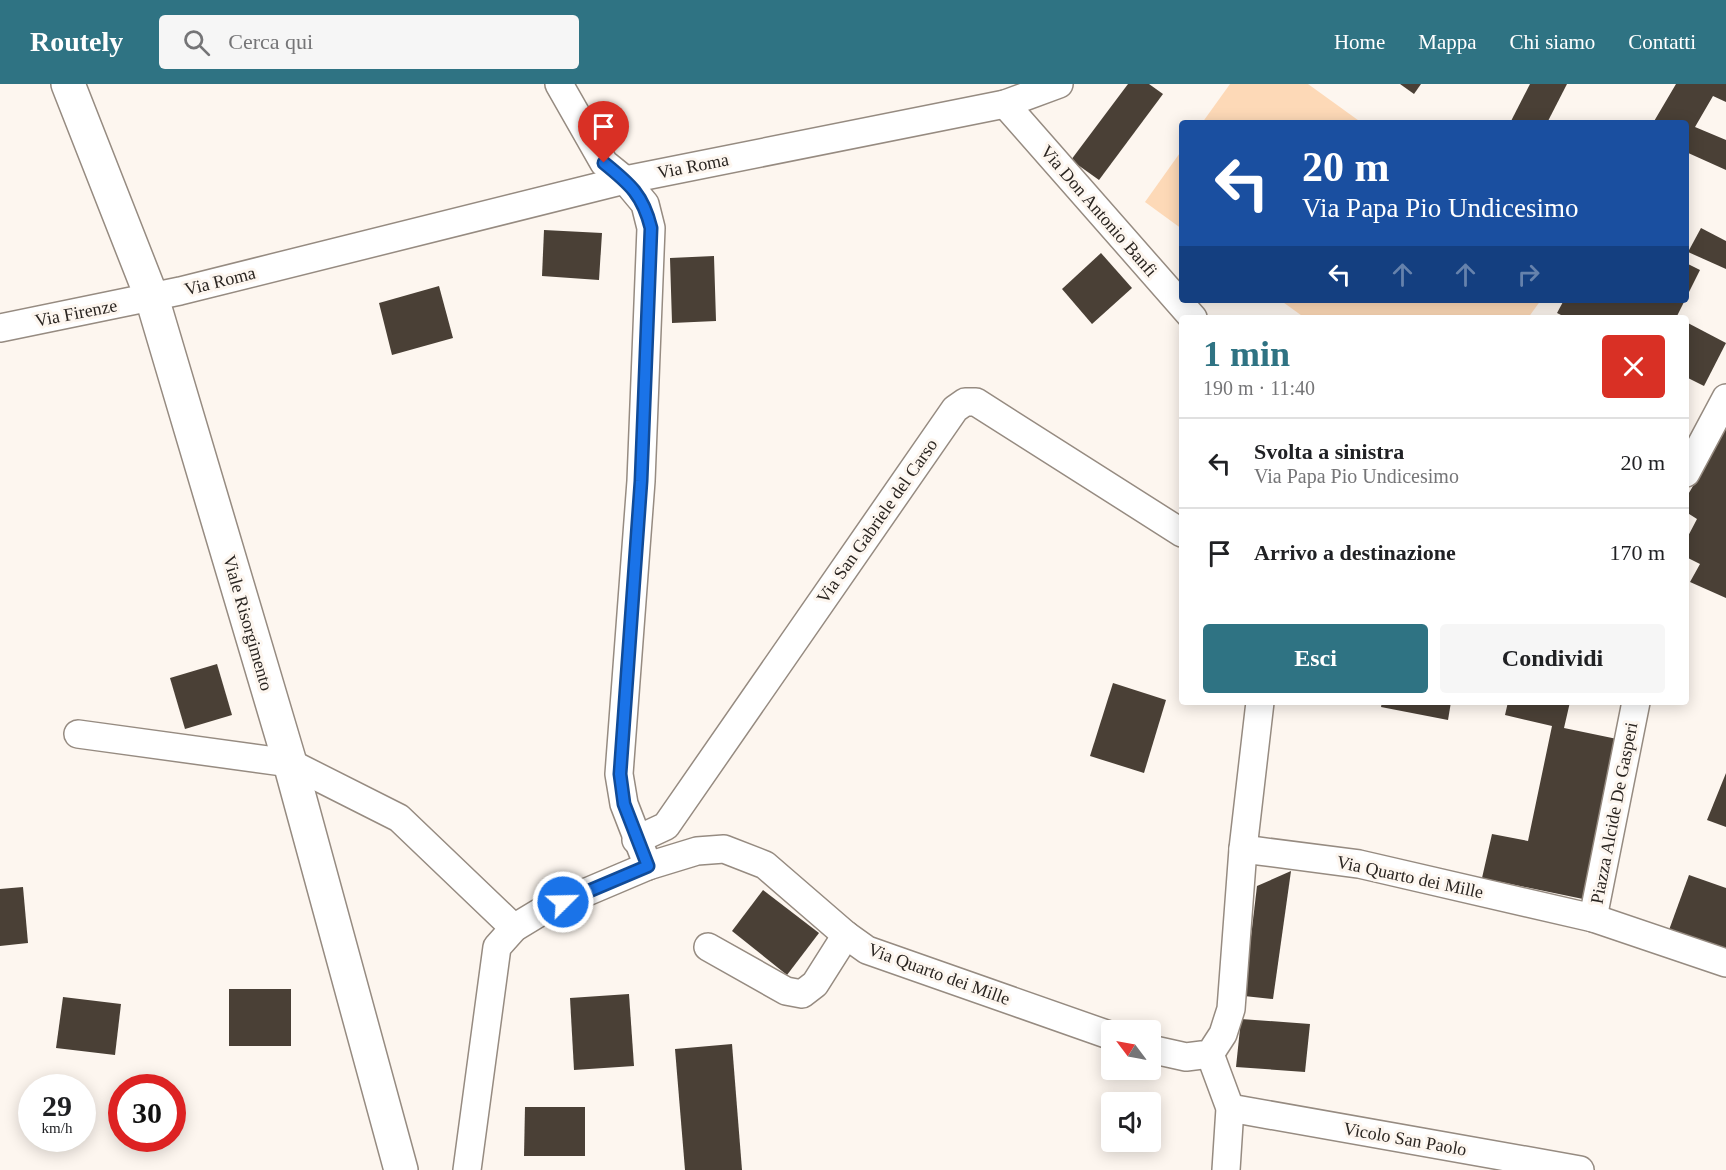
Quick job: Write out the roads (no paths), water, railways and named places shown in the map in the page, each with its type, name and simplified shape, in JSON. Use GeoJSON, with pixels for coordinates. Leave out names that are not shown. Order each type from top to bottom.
{"type":"FeatureCollection","features":[{"type":"Feature","properties":{"kind":"street","name":"Viale Risorgimento"},"geometry":{"type":"LineString","coordinates":[[68,84],[152,298],[290,764],[401,1170]]}},
{"type":"Feature","properties":{"kind":"street"},"geometry":{"type":"LineString","coordinates":[[559,84],[604,163],[625,180],[645,204],[651,228],[641,481],[620,774],[624,804],[636,840],[648,866]]}},
{"type":"Feature","properties":{"kind":"street","name":"Via Roma"},"geometry":{"type":"LineString","coordinates":[[152,298],[625,180],[1005,104],[1059,84]]}},
{"type":"Feature","properties":{"kind":"street","name":"Via Don Antonio Banfi"},"geometry":{"type":"LineString","coordinates":[[1005,104],[1179,302]]}},
{"type":"Feature","properties":{"kind":"street","name":"Via Firenze"},"geometry":{"type":"LineString","coordinates":[[0,328],[152,298]]}},
{"type":"Feature","properties":{"kind":"street","name":"Via Don Antonio Banfi"},"geometry":{"type":"LineString","coordinates":[[1180,303],[1190,315]]}},
{"type":"Feature","properties":{"kind":"street"},"geometry":{"type":"LineString","coordinates":[[1689,467],[1726,398]]}},
{"type":"Feature","properties":{"kind":"street","name":"Via San Gabriele del Carso"},"geometry":{"type":"LineString","coordinates":[[636,840],[666,826],[955,409],[965,402],[976,402],[1179,531]]}},
{"type":"Feature","properties":{"kind":"street"},"geometry":{"type":"LineString","coordinates":[[1161,1051],[1186,1057],[1210,1054],[1223,1034],[1231,1010],[1244,849],[1260,705]]}},
{"type":"Feature","properties":{"kind":"street","name":"Piazza Alcide De Gasperi"},"geometry":{"type":"LineString","coordinates":[[1635,705],[1593,918],[1726,963]]}},
{"type":"Feature","properties":{"kind":"street"},"geometry":{"type":"LineString","coordinates":[[78,734],[290,764],[399,818],[514,928]]}},
{"type":"Feature","properties":{"kind":"street","name":"Via Quarto dei Mille"},"geometry":{"type":"LineString","coordinates":[[468,1167],[492,970],[497,947],[514,928],[542,911],[648,866],[697,851],[724,849],[741,853],[765,864],[846,935],[867,950],[1101,1032]]}},
{"type":"Feature","properties":{"kind":"street","name":"Via Quarto dei Mille"},"geometry":{"type":"LineString","coordinates":[[1244,849],[1359,864],[1593,918]]}},
{"type":"Feature","properties":{"kind":"street"},"geometry":{"type":"LineString","coordinates":[[708,947],[786,991],[802,994],[815,984],[846,935]]}},
{"type":"Feature","properties":{"kind":"street"},"geometry":{"type":"LineString","coordinates":[[1210,1054],[1230,1108],[1226,1170]]}},
{"type":"Feature","properties":{"kind":"street","name":"Vicolo San Paolo"},"geometry":{"type":"LineString","coordinates":[[1230,1108],[1580,1170]]}}]}
